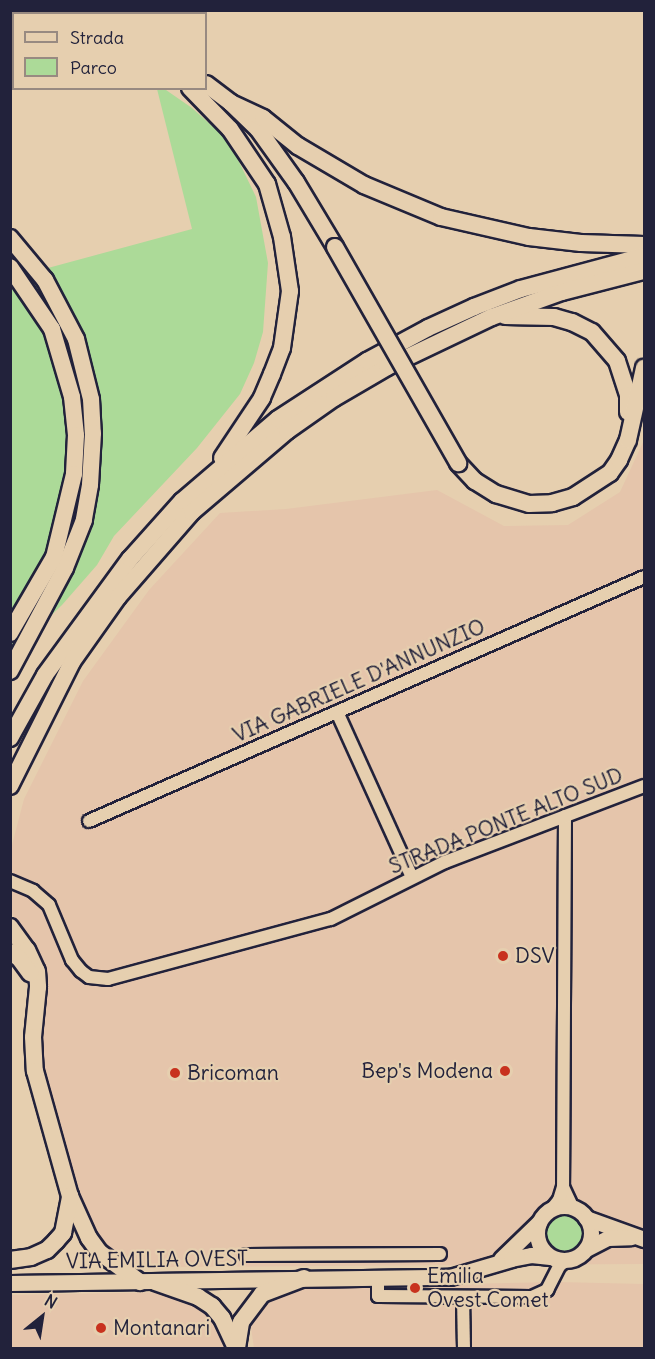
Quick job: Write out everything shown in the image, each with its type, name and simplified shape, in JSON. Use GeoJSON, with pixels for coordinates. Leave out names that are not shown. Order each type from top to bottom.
{"type":"FeatureCollection","features":[{"type":"Feature","properties":{"kind":"highway"},"geometry":{"type":"LineString","coordinates":[[207,85],[231,103],[258,129],[296,183],[458,463],[475,481],[496,494],[529,504],[552,503],[573,497],[610,474],[628,440],[645,368]]}},
{"type":"Feature","properties":{"kind":"highway"},"geometry":{"type":"LineString","coordinates":[[192,90],[230,129],[267,184],[282,237],[290,291],[282,348],[262,398],[208,478]]}},
{"type":"Feature","properties":{"kind":"highway"},"geometry":{"type":"LineString","coordinates":[[231,103],[262,118],[298,146],[364,185],[441,217],[529,237],[581,243],[645,245]]}},
{"type":"Feature","properties":{"kind":"highway"},"geometry":{"type":"LineString","coordinates":[[10,238],[45,280],[76,339],[91,399],[93,433],[90,485],[84,520],[65,568],[10,671]]}},
{"type":"Feature","properties":{"kind":"highway"},"geometry":{"type":"LineString","coordinates":[[10,738],[45,675],[106,590],[182,501],[278,419],[326,386],[428,328],[521,289],[645,256]]}},
{"type":"Feature","properties":{"kind":"highway"},"geometry":{"type":"LineString","coordinates":[[10,267],[52,329],[72,397],[76,435],[74,474],[54,557],[10,633]]}},
{"type":"Feature","properties":{"kind":"highway"},"geometry":{"type":"LineString","coordinates":[[10,786],[72,662],[118,597],[192,512],[287,431],[334,398],[387,367],[492,317],[562,292],[645,271]]}},
{"type":"Feature","properties":{"kind":"highway"},"geometry":{"type":"LineString","coordinates":[[492,317],[554,317],[572,322],[592,333],[617,361],[628,395],[628,440]]}},
{"type":"Feature","properties":{"kind":"highway"},"geometry":{"type":"LineString","coordinates":[[10,927],[27,950],[37,971],[38,994],[33,1037],[35,1071],[70,1196],[89,1238],[99,1252],[147,1282],[198,1296],[212,1306],[222,1318],[236,1348]]}},
{"type":"Feature","properties":{"kind":"highway"},"geometry":{"type":"LineString","coordinates":[[10,952],[25,965],[38,994]]}},
{"type":"Feature","properties":{"kind":"highway"},"geometry":{"type":"LineString","coordinates":[[10,1260],[31,1257],[48,1250],[63,1233],[70,1196]]}},
{"type":"Feature","properties":{"kind":"highway"},"geometry":{"type":"LineString","coordinates":[[236,1348],[241,1323],[262,1294],[304,1278]]}},
{"type":"Feature","properties":{"kind":"main road"},"geometry":{"type":"LineString","coordinates":[[562,1207],[573,1208],[586,1218],[645,1240],[630,1237],[608,1238],[586,1249],[578,1256],[556,1261],[538,1241],[539,1222],[551,1210],[562,1207]]}},
{"type":"Feature","properties":{"kind":"main road"},"geometry":{"type":"LineString","coordinates":[[586,1218],[591,1234],[586,1249]]}},
{"type":"Feature","properties":{"kind":"main road","name":"VIA EMILIA OVEST"},"geometry":{"type":"LineString","coordinates":[[496,1263],[539,1222]]}},
{"type":"Feature","properties":{"kind":"main road","name":"VIA EMILIA OVEST"},"geometry":{"type":"LineString","coordinates":[[10,1283],[450,1277],[531,1255],[556,1261]]}},
{"type":"Feature","properties":{"kind":"street","name":"VIA GABRIELE D'ANNUNZIO"},"geometry":{"type":"LineString","coordinates":[[89,821],[645,577]]}},
{"type":"Feature","properties":{"kind":"street"},"geometry":{"type":"LineString","coordinates":[[337,712],[412,877]]}},
{"type":"Feature","properties":{"kind":"street","name":"STRADA PONTE ALTO SUD"},"geometry":{"type":"LineString","coordinates":[[10,881],[33,891],[49,905],[72,960],[81,971],[89,977],[108,979],[331,919],[412,877],[645,786]]}},
{"type":"Feature","properties":{"kind":"street"},"geometry":{"type":"LineString","coordinates":[[565,816],[563,1187],[573,1208]]}},
{"type":"Feature","properties":{"kind":"street"},"geometry":{"type":"LineString","coordinates":[[551,1210],[563,1187]]}},
{"type":"Feature","properties":{"kind":"street","name":"VIA EMILIA OVEST"},"geometry":{"type":"LineString","coordinates":[[246,1255],[440,1254]]}},
{"type":"Feature","properties":{"kind":"street"},"geometry":{"type":"LineString","coordinates":[[303,1255],[304,1278]]}},
{"type":"Feature","properties":{"kind":"street"},"geometry":{"type":"LineString","coordinates":[[378,1278],[378,1296],[532,1297],[548,1290],[556,1261]]}},
{"type":"Feature","properties":{"kind":"street"},"geometry":{"type":"LineString","coordinates":[[463,1297],[464,1348]]}},
{"type":"Feature","properties":{"kind":"shaded area"},"geometry":{"type":"Polygon","coordinates":[[[644,440],[644,1264],[156,1267],[133,1264],[114,1256],[93,1233],[60,1138],[40,1066],[30,942],[13,916],[10,906],[11,849],[24,799],[83,681],[149,590],[220,513],[286,509],[437,490],[504,526],[568,525],[620,492],[644,440]]]}},
{"type":"Feature","properties":{"kind":"shaded area"},"geometry":{"type":"Polygon","coordinates":[[[557,1282],[644,1284],[644,1348],[254,1348],[250,1321],[257,1307],[275,1293],[297,1287],[557,1282]]]}},
{"type":"Feature","properties":{"kind":"shaded area"},"geometry":{"type":"Polygon","coordinates":[[[175,1292],[197,1299],[223,1330],[225,1348],[11,1348],[10,1295],[175,1292]]]}},
{"type":"Feature","properties":{"kind":"green space"},"geometry":{"type":"Polygon","coordinates":[[[157,90],[166,90],[192,108],[229,141],[256,197],[268,263],[263,332],[254,363],[240,394],[197,448],[114,536],[97,565],[62,605],[32,634],[11,665],[11,278],[192,229],[157,90]]]}},
{"type":"Feature","properties":{"kind":"green space"},"geometry":{"type":"Polygon","coordinates":[[[564,1214],[577,1220],[583,1233],[577,1246],[564,1252],[551,1246],[545,1233],[551,1220],[564,1214]]]}},
{"type":"Feature","properties":{"kind":"place","name":"DSV"},"geometry":{"type":"Point","coordinates":[503,956]}},
{"type":"Feature","properties":{"kind":"place","name":"Bep's Modena"},"geometry":{"type":"Point","coordinates":[505,1071]}},
{"type":"Feature","properties":{"kind":"place","name":"Bricoman"},"geometry":{"type":"Point","coordinates":[175,1073]}},
{"type":"Feature","properties":{"kind":"place","name":"Emilia Ovest Comet"},"geometry":{"type":"Point","coordinates":[415,1288]}},
{"type":"Feature","properties":{"kind":"place","name":"Montanari"},"geometry":{"type":"Point","coordinates":[101,1328]}}]}
